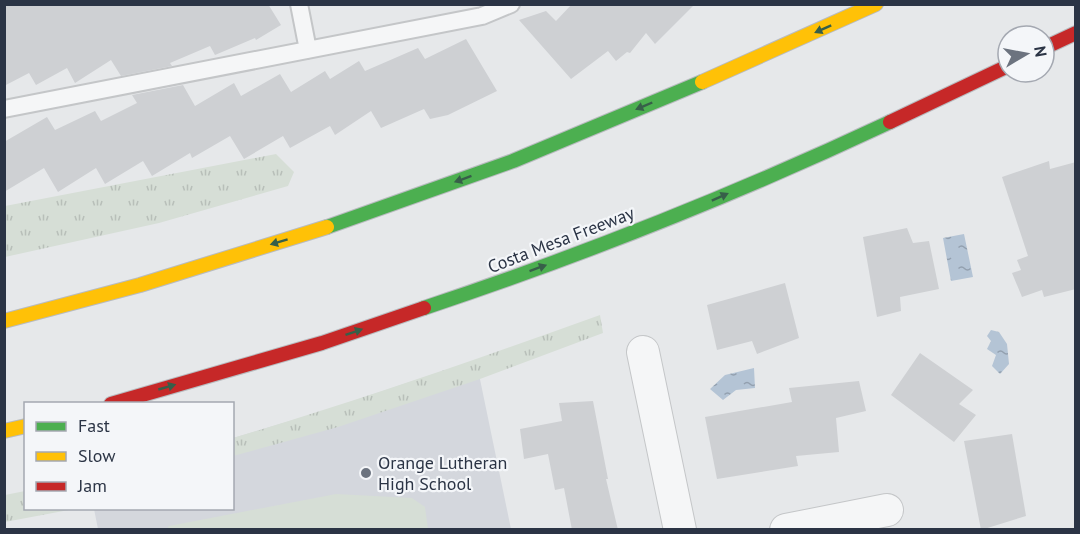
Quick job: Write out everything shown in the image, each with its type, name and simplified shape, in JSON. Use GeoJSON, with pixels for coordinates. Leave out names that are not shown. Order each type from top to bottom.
{"type":"FeatureCollection","features":[{"type":"Feature","properties":{"kind":"highway"},"geometry":{"type":"LineString","coordinates":[[4,321],[297,237],[418,196],[553,145],[753,61],[876,4]]}},
{"type":"Feature","properties":{"kind":"highway"},"geometry":{"type":"LineString","coordinates":[[1056,42],[1076,33]]}},
{"type":"Feature","properties":{"kind":"highway","name":"Costa Mesa Freeway"},"geometry":{"type":"LineString","coordinates":[[118,402],[322,343],[480,290],[703,205],[858,137],[996,72]]}},
{"type":"Feature","properties":{"kind":"highway"},"geometry":{"type":"LineString","coordinates":[[4,431],[24,426]]}},
{"type":"Feature","properties":{"kind":"street"},"geometry":{"type":"LineString","coordinates":[[644,351],[680,530]]}},
{"type":"Feature","properties":{"kind":"street"},"geometry":{"type":"LineString","coordinates":[[786,530],[886,510]]}},
{"type":"Feature","properties":{"kind":"lane"},"geometry":{"type":"LineString","coordinates":[[299,4],[308,50]]}},
{"type":"Feature","properties":{"kind":"lane"},"geometry":{"type":"LineString","coordinates":[[4,109],[308,50],[511,4]]}},
{"type":"Feature","properties":{"kind":"shaded area","name":"Orange Lutheran High School"},"geometry":{"type":"Polygon","coordinates":[[[476,360],[511,529],[98,529],[94,510],[234,510],[234,438],[320,412],[476,360]]]}},
{"type":"Feature","properties":{"kind":"green space"},"geometry":{"type":"Polygon","coordinates":[[[276,154],[294,172],[288,186],[159,223],[5,257],[5,206],[276,154]]]}},
{"type":"Feature","properties":{"kind":"green space"},"geometry":{"type":"Polygon","coordinates":[[[600,315],[603,333],[480,379],[338,427],[234,456],[234,438],[509,348],[600,315]]]}},
{"type":"Feature","properties":{"kind":"green space"},"geometry":{"type":"Polygon","coordinates":[[[24,491],[24,510],[69,510],[5,522],[5,495],[24,491]]]}},
{"type":"Feature","properties":{"kind":"green space"},"geometry":{"type":"Polygon","coordinates":[[[336,494],[412,498],[425,507],[428,529],[167,529],[169,526],[336,494]]]}},
{"type":"Feature","properties":{"kind":"water"},"geometry":{"type":"Polygon","coordinates":[[[964,234],[973,277],[951,281],[943,238],[964,234]]]}},
{"type":"Feature","properties":{"kind":"water"},"geometry":{"type":"Polygon","coordinates":[[[991,330],[999,332],[1007,344],[1009,364],[1000,374],[992,366],[996,355],[987,349],[991,341],[987,336],[991,330]]]}},
{"type":"Feature","properties":{"kind":"water"},"geometry":{"type":"Polygon","coordinates":[[[754,368],[755,388],[736,390],[723,400],[710,389],[725,375],[754,368]]]}},
{"type":"Feature","properties":{"kind":"building"},"geometry":{"type":"Polygon","coordinates":[[[4,4],[268,4],[281,25],[256,40],[255,38],[215,55],[210,46],[170,63],[172,66],[121,76],[111,60],[75,83],[67,68],[36,85],[29,73],[4,86],[4,4]]]}},
{"type":"Feature","properties":{"kind":"building"},"geometry":{"type":"Polygon","coordinates":[[[572,4],[695,4],[655,44],[646,33],[630,53],[627,52],[616,61],[608,51],[571,79],[519,20],[546,11],[556,21],[572,4]]]}},
{"type":"Feature","properties":{"kind":"building"},"geometry":{"type":"Polygon","coordinates":[[[466,39],[497,91],[448,115],[430,119],[424,109],[381,128],[371,111],[335,135],[330,126],[290,148],[283,136],[244,159],[230,136],[192,158],[190,153],[152,176],[143,161],[105,184],[96,168],[58,192],[44,168],[4,192],[4,142],[47,117],[55,130],[95,111],[101,121],[137,103],[132,95],[183,85],[195,106],[234,83],[241,96],[280,74],[291,92],[325,71],[330,79],[359,61],[365,71],[418,48],[425,59],[466,39]]]}},
{"type":"Feature","properties":{"kind":"building"},"geometry":{"type":"Polygon","coordinates":[[[1049,161],[1050,169],[1076,162],[1076,289],[1044,297],[1042,290],[1022,297],[1012,273],[1021,270],[1017,260],[1028,256],[1002,177],[1049,161]]]}},
{"type":"Feature","properties":{"kind":"building"},"geometry":{"type":"Polygon","coordinates":[[[907,228],[913,243],[929,241],[939,289],[900,297],[901,311],[877,317],[863,237],[907,228]]]}},
{"type":"Feature","properties":{"kind":"building"},"geometry":{"type":"Polygon","coordinates":[[[785,283],[799,338],[757,354],[752,341],[717,350],[707,305],[785,283]]]}},
{"type":"Feature","properties":{"kind":"building"},"geometry":{"type":"Polygon","coordinates":[[[920,353],[973,390],[959,404],[976,415],[954,442],[891,395],[920,353]]]}},
{"type":"Feature","properties":{"kind":"building"},"geometry":{"type":"Polygon","coordinates":[[[859,381],[866,411],[836,418],[839,452],[796,456],[798,466],[717,479],[705,417],[792,402],[789,388],[859,381]]]}},
{"type":"Feature","properties":{"kind":"building"},"geometry":{"type":"Polygon","coordinates":[[[593,401],[608,479],[606,479],[618,530],[572,530],[564,488],[555,490],[548,454],[524,459],[520,429],[562,421],[559,403],[593,401]]]}},
{"type":"Feature","properties":{"kind":"building"},"geometry":{"type":"Polygon","coordinates":[[[1012,434],[1026,516],[981,530],[964,441],[1012,434]]]}},
{"type":"Feature","properties":{"kind":"traffic: fast"},"geometry":{"type":"LineString","coordinates":[[327,227],[513,161],[702,82]]}},
{"type":"Feature","properties":{"kind":"traffic: fast"},"geometry":{"type":"LineString","coordinates":[[424,308],[543,267],[660,222],[776,174],[890,122]]}},
{"type":"Feature","properties":{"kind":"traffic: slow"},"geometry":{"type":"LineString","coordinates":[[702,82],[876,4]]}},
{"type":"Feature","properties":{"kind":"traffic: slow"},"geometry":{"type":"LineString","coordinates":[[4,321],[140,285],[327,227]]}},
{"type":"Feature","properties":{"kind":"traffic: slow"},"geometry":{"type":"LineString","coordinates":[[4,431],[24,426]]}},
{"type":"Feature","properties":{"kind":"traffic: jam"},"geometry":{"type":"LineString","coordinates":[[1056,42],[1076,33]]}},
{"type":"Feature","properties":{"kind":"traffic: jam"},"geometry":{"type":"LineString","coordinates":[[890,122],[996,72]]}},
{"type":"Feature","properties":{"kind":"traffic: jam"},"geometry":{"type":"LineString","coordinates":[[118,402],[322,343],[424,308]]}},
{"type":"Feature","properties":{"kind":"place","name":"Orange Lutheran High School"},"geometry":{"type":"Point","coordinates":[366,473]}}]}
